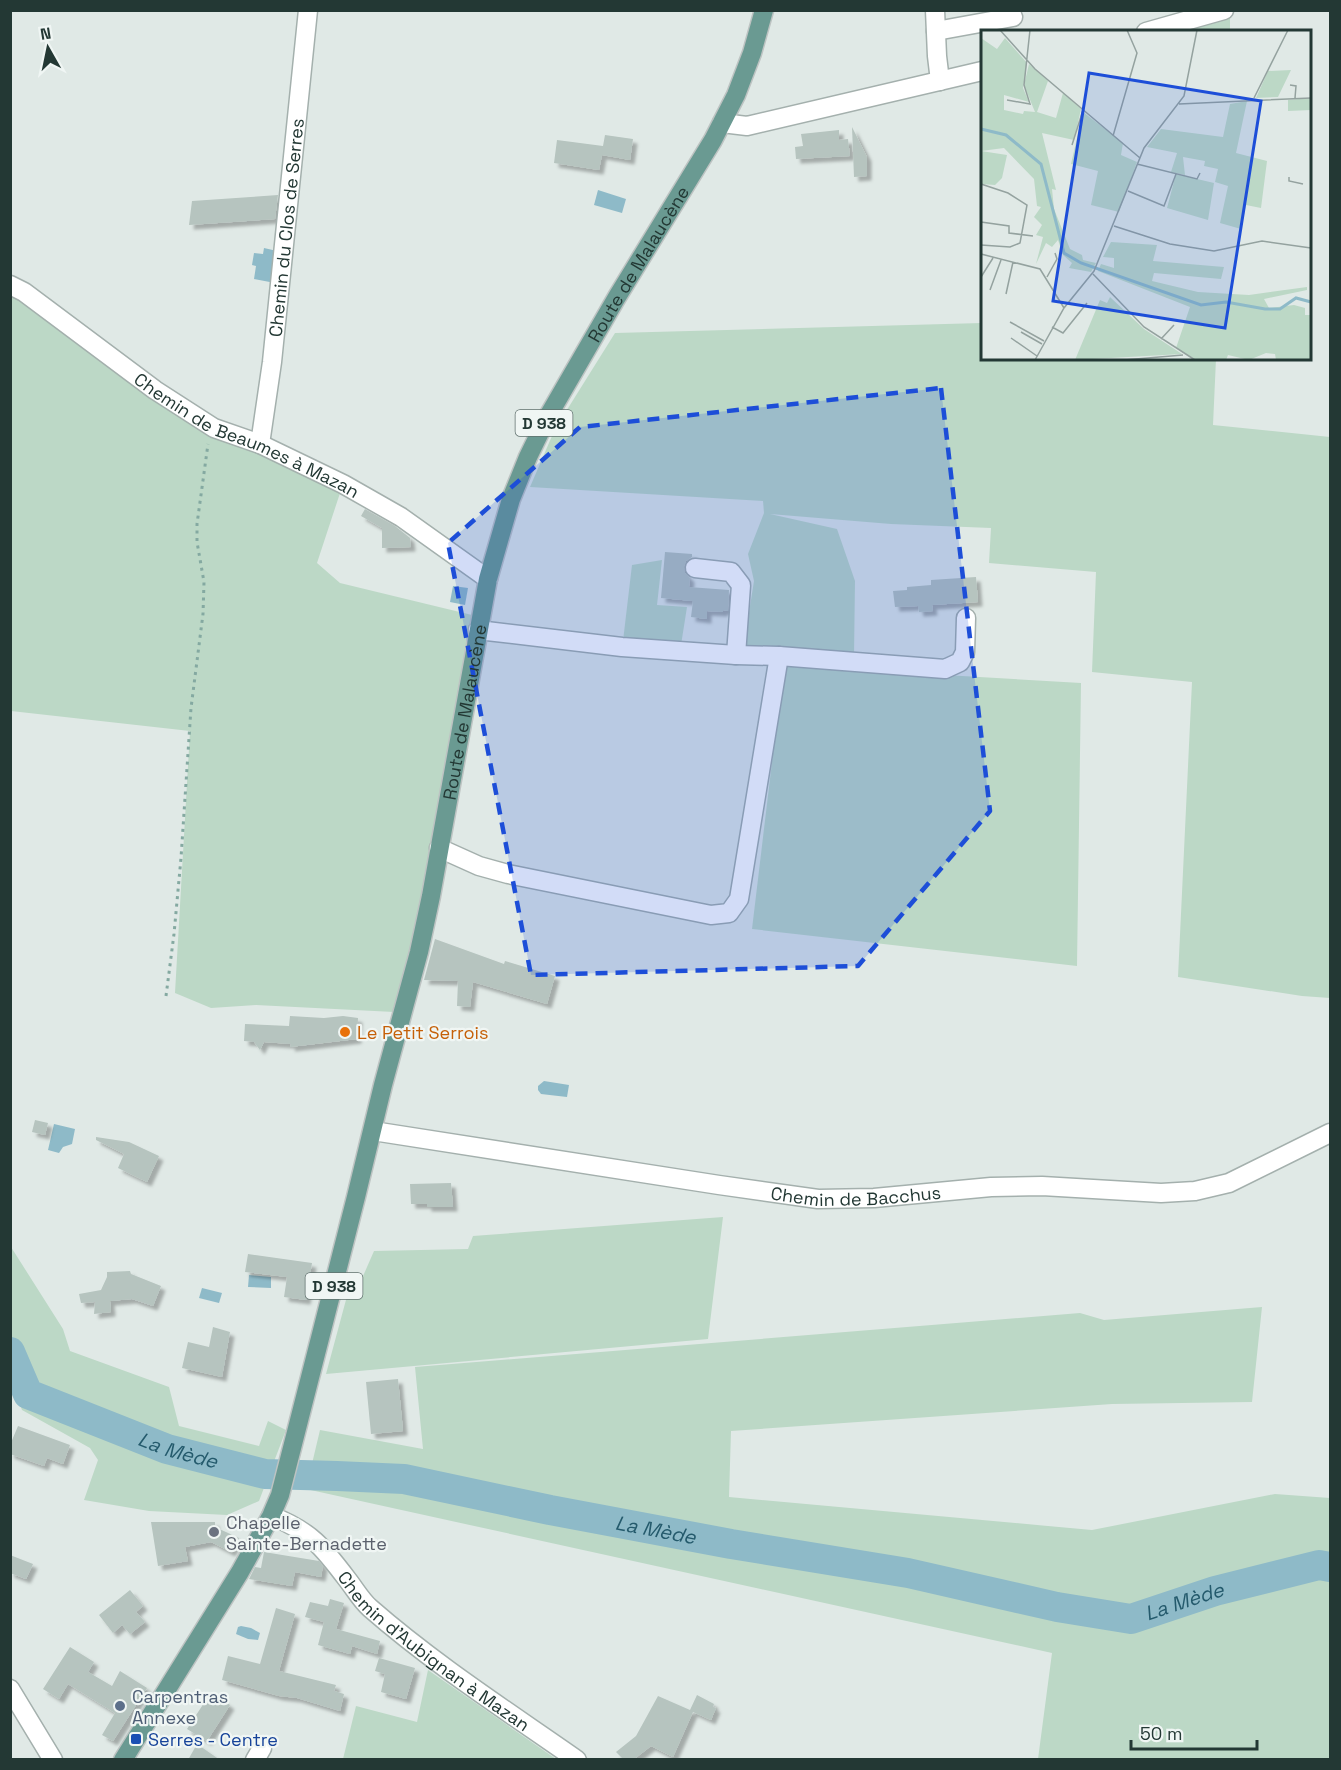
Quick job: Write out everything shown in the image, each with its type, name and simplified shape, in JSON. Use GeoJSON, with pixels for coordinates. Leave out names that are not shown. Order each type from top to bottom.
{"type":"FeatureCollection","features":[{"type":"Feature","properties":{"kind":"main road","name":"Route de Malaucène"},"geometry":{"type":"LineString","coordinates":[[271,1516],[289,1463],[419,951],[488,579],[511,499],[547,418],[722,123],[752,53],[764,10]]}},
{"type":"Feature","properties":{"kind":"main road","name":"D 938"},"geometry":{"type":"LineString","coordinates":[[123,1760],[240,1572],[271,1516]]}},
{"type":"Feature","properties":{"kind":"street","name":"Chemin du Clos de Serres"},"geometry":{"type":"LineString","coordinates":[[260,444],[272,362],[308,10]]}},
{"type":"Feature","properties":{"kind":"street"},"geometry":{"type":"LineString","coordinates":[[935,10],[940,81]]}},
{"type":"Feature","properties":{"kind":"street"},"geometry":{"type":"LineString","coordinates":[[1153,30],[1224,10]]}},
{"type":"Feature","properties":{"kind":"street"},"geometry":{"type":"LineString","coordinates":[[936,31],[1013,17]]}},
{"type":"Feature","properties":{"kind":"street"},"geometry":{"type":"LineString","coordinates":[[722,123],[747,126],[981,71]]}},
{"type":"Feature","properties":{"kind":"street","name":"Chemin de Beaumes à Mazan"},"geometry":{"type":"LineString","coordinates":[[10,285],[24,292],[154,390],[214,428],[260,444],[343,484],[401,517],[488,579]]}},
{"type":"Feature","properties":{"kind":"street"},"geometry":{"type":"LineString","coordinates":[[695,568],[731,572],[741,585],[736,655]]}},
{"type":"Feature","properties":{"kind":"street"},"geometry":{"type":"LineString","coordinates":[[478,630],[622,647],[945,669],[960,662],[965,652],[966,618]]}},
{"type":"Feature","properties":{"kind":"street"},"geometry":{"type":"LineString","coordinates":[[439,848],[479,866],[508,874],[711,915],[729,913],[739,899],[779,656]]}},
{"type":"Feature","properties":{"kind":"street","name":"Chemin de Bacchus"},"geometry":{"type":"LineString","coordinates":[[373,1131],[818,1199],[874,1198],[991,1186],[1042,1186],[1161,1193],[1195,1191],[1229,1183],[1330,1132]]}},
{"type":"Feature","properties":{"kind":"street","name":"Chemin d'Aubignan à Mazan"},"geometry":{"type":"LineString","coordinates":[[271,1516],[313,1538],[330,1556],[367,1606],[431,1657],[577,1760]]}},
{"type":"Feature","properties":{"kind":"street"},"geometry":{"type":"LineString","coordinates":[[10,1689],[53,1760]]}},
{"type":"Feature","properties":{"kind":"path"},"geometry":{"type":"LineString","coordinates":[[166,996],[182,858],[191,708],[203,614],[204,582],[196,542],[197,524],[207,448],[214,428]]}},
{"type":"Feature","properties":{"kind":"highlighted area"},"geometry":{"type":"Polygon","coordinates":[[[941,388],[990,811],[858,966],[531,975],[448,543],[580,427],[941,388]]]}},
{"type":"Feature","properties":{"kind":"green space"},"geometry":{"type":"Polygon","coordinates":[[[1230,16],[1230,30],[1174,30],[1230,16]]]}},
{"type":"Feature","properties":{"kind":"green space"},"geometry":{"type":"Polygon","coordinates":[[[11,294],[22,298],[257,450],[341,490],[317,563],[340,583],[472,615],[417,923],[394,1012],[256,1005],[211,1008],[175,993],[190,731],[11,711],[11,294]]]}},
{"type":"Feature","properties":{"kind":"green space"},"geometry":{"type":"Polygon","coordinates":[[[981,323],[981,360],[1216,360],[1213,425],[1330,437],[1330,998],[1302,996],[1178,977],[1192,682],[1092,672],[1096,572],[989,563],[991,528],[891,524],[770,514],[837,529],[855,581],[854,656],[743,650],[754,581],[748,554],[764,513],[763,501],[530,487],[555,429],[615,333],[981,323]]]}},
{"type":"Feature","properties":{"kind":"green space"},"geometry":{"type":"Polygon","coordinates":[[[662,560],[657,605],[687,607],[681,645],[623,641],[632,565],[662,560]]]}},
{"type":"Feature","properties":{"kind":"green space"},"geometry":{"type":"Polygon","coordinates":[[[784,662],[1081,683],[1077,966],[752,929],[784,662]]]}},
{"type":"Feature","properties":{"kind":"green space"},"geometry":{"type":"Polygon","coordinates":[[[723,1217],[708,1339],[326,1374],[350,1285],[360,1283],[374,1251],[468,1249],[473,1236],[723,1217]]]}},
{"type":"Feature","properties":{"kind":"green space"},"geometry":{"type":"Polygon","coordinates":[[[11,1247],[63,1329],[70,1351],[169,1387],[179,1426],[259,1446],[268,1421],[286,1430],[259,1501],[227,1515],[149,1511],[84,1500],[98,1460],[90,1448],[22,1410],[11,1381],[11,1247]]]}},
{"type":"Feature","properties":{"kind":"green space"},"geometry":{"type":"Polygon","coordinates":[[[1262,1307],[1252,1402],[1112,1404],[731,1431],[729,1497],[1092,1530],[1275,1494],[1330,1498],[1330,1759],[1038,1759],[1052,1653],[306,1489],[320,1430],[423,1449],[415,1367],[1080,1313],[1104,1320],[1262,1307]]]}},
{"type":"Feature","properties":{"kind":"green space"},"geometry":{"type":"Polygon","coordinates":[[[428,1670],[556,1759],[343,1759],[356,1706],[417,1722],[428,1670]]]}},
{"type":"Feature","properties":{"kind":"water"},"geometry":{"type":"Polygon","coordinates":[[[598,190],[626,199],[622,213],[594,205],[598,190]]]}},
{"type":"Feature","properties":{"kind":"water"},"geometry":{"type":"Polygon","coordinates":[[[264,248],[277,251],[275,283],[254,279],[256,266],[252,265],[254,253],[263,254],[264,248]]]}},
{"type":"Feature","properties":{"kind":"water"},"geometry":{"type":"Polygon","coordinates":[[[453,586],[468,588],[465,605],[450,602],[453,586]]]}},
{"type":"Feature","properties":{"kind":"water"},"geometry":{"type":"Polygon","coordinates":[[[544,1081],[569,1085],[567,1097],[541,1094],[538,1086],[544,1081]]]}},
{"type":"Feature","properties":{"kind":"water"},"geometry":{"type":"Polygon","coordinates":[[[54,1124],[75,1129],[72,1144],[63,1147],[59,1153],[48,1150],[54,1124]]]}},
{"type":"Feature","properties":{"kind":"water"},"geometry":{"type":"Polygon","coordinates":[[[249,1275],[271,1277],[271,1288],[248,1287],[249,1275]]]}},
{"type":"Feature","properties":{"kind":"water"},"geometry":{"type":"Polygon","coordinates":[[[202,1288],[222,1293],[219,1303],[199,1298],[202,1288]]]}},
{"type":"Feature","properties":{"kind":"water"},"geometry":{"type":"Polygon","coordinates":[[[238,1627],[260,1633],[258,1640],[236,1634],[238,1627]]]}},
{"type":"Feature","properties":{"kind":"building"},"geometry":{"type":"Polygon","coordinates":[[[852,127],[867,157],[867,176],[854,177],[852,127]]]}},
{"type":"Feature","properties":{"kind":"building"},"geometry":{"type":"Polygon","coordinates":[[[839,130],[839,140],[848,139],[850,156],[796,159],[795,147],[803,146],[801,134],[839,130]]]}},
{"type":"Feature","properties":{"kind":"building"},"geometry":{"type":"Polygon","coordinates":[[[605,135],[633,139],[630,160],[602,155],[599,170],[554,163],[557,140],[603,146],[605,135]]]}},
{"type":"Feature","properties":{"kind":"building"},"geometry":{"type":"Polygon","coordinates":[[[278,195],[275,219],[189,225],[192,201],[278,195]]]}},
{"type":"Feature","properties":{"kind":"building"},"geometry":{"type":"Polygon","coordinates":[[[365,509],[395,526],[410,538],[411,547],[382,548],[382,528],[361,516],[365,509]]]}},
{"type":"Feature","properties":{"kind":"building"},"geometry":{"type":"Polygon","coordinates":[[[665,552],[692,554],[684,567],[685,573],[690,578],[689,587],[729,590],[728,611],[707,611],[707,619],[691,617],[693,601],[661,598],[665,552]]]}},
{"type":"Feature","properties":{"kind":"building"},"geometry":{"type":"Polygon","coordinates":[[[976,577],[978,602],[932,605],[933,611],[919,612],[918,606],[895,607],[893,591],[931,585],[931,580],[976,577]]]}},
{"type":"Feature","properties":{"kind":"building"},"geometry":{"type":"Polygon","coordinates":[[[435,939],[504,964],[505,961],[555,976],[547,1004],[473,982],[470,1007],[457,1006],[458,981],[424,980],[435,939]]]}},
{"type":"Feature","properties":{"kind":"building"},"geometry":{"type":"Polygon","coordinates":[[[290,1016],[358,1018],[357,1039],[290,1047],[291,1044],[264,1042],[260,1050],[254,1042],[244,1041],[245,1024],[289,1026],[290,1016]]]}},
{"type":"Feature","properties":{"kind":"building"},"geometry":{"type":"Polygon","coordinates":[[[35,1120],[48,1123],[45,1135],[32,1132],[35,1120]]]}},
{"type":"Feature","properties":{"kind":"building"},"geometry":{"type":"Polygon","coordinates":[[[96,1137],[129,1142],[159,1156],[147,1182],[118,1168],[124,1154],[96,1140],[96,1137]]]}},
{"type":"Feature","properties":{"kind":"building"},"geometry":{"type":"Polygon","coordinates":[[[451,1183],[453,1207],[427,1207],[427,1204],[411,1204],[410,1184],[451,1183]]]}},
{"type":"Feature","properties":{"kind":"building"},"geometry":{"type":"Polygon","coordinates":[[[248,1254],[312,1263],[306,1300],[284,1297],[287,1277],[245,1272],[248,1254]]]}},
{"type":"Feature","properties":{"kind":"building"},"geometry":{"type":"Polygon","coordinates":[[[130,1271],[131,1274],[161,1286],[153,1306],[132,1299],[110,1301],[111,1312],[94,1314],[95,1302],[81,1303],[79,1294],[101,1290],[107,1272],[130,1271]]]}},
{"type":"Feature","properties":{"kind":"building"},"geometry":{"type":"Polygon","coordinates":[[[213,1327],[230,1332],[222,1377],[182,1368],[188,1342],[209,1347],[213,1327]]]}},
{"type":"Feature","properties":{"kind":"building"},"geometry":{"type":"Polygon","coordinates":[[[398,1379],[403,1431],[371,1434],[366,1382],[398,1379]]]}},
{"type":"Feature","properties":{"kind":"building"},"geometry":{"type":"Polygon","coordinates":[[[18,1426],[70,1445],[63,1464],[47,1458],[44,1466],[10,1454],[10,1445],[18,1426]]]}},
{"type":"Feature","properties":{"kind":"building"},"geometry":{"type":"Polygon","coordinates":[[[151,1522],[215,1522],[215,1527],[239,1538],[231,1552],[211,1542],[185,1547],[188,1561],[158,1566],[151,1522]]]}},
{"type":"Feature","properties":{"kind":"building"},"geometry":{"type":"Polygon","coordinates":[[[264,1552],[319,1561],[323,1566],[321,1577],[295,1572],[292,1586],[249,1579],[255,1567],[261,1568],[264,1552]]]}},
{"type":"Feature","properties":{"kind":"building"},"geometry":{"type":"Polygon","coordinates":[[[10,1555],[33,1564],[26,1579],[10,1573],[10,1555]]]}},
{"type":"Feature","properties":{"kind":"building"},"geometry":{"type":"Polygon","coordinates":[[[130,1590],[143,1606],[136,1612],[145,1622],[130,1634],[122,1625],[113,1633],[99,1615],[130,1590]]]}},
{"type":"Feature","properties":{"kind":"building"},"geometry":{"type":"Polygon","coordinates":[[[330,1599],[344,1603],[336,1629],[380,1641],[377,1654],[352,1646],[350,1654],[318,1645],[324,1622],[305,1617],[310,1602],[328,1606],[330,1599]]]}},
{"type":"Feature","properties":{"kind":"building"},"geometry":{"type":"Polygon","coordinates":[[[276,1608],[295,1614],[279,1671],[336,1685],[334,1691],[344,1694],[340,1711],[222,1680],[228,1656],[260,1664],[276,1608]]]}},
{"type":"Feature","properties":{"kind":"building"},"geometry":{"type":"Polygon","coordinates":[[[70,1647],[94,1662],[88,1672],[112,1686],[120,1671],[147,1688],[113,1741],[102,1735],[115,1713],[68,1684],[59,1699],[43,1689],[70,1647]]]}},
{"type":"Feature","properties":{"kind":"building"},"geometry":{"type":"Polygon","coordinates":[[[379,1658],[415,1668],[406,1699],[381,1692],[385,1674],[375,1671],[379,1658]]]}},
{"type":"Feature","properties":{"kind":"building"},"geometry":{"type":"Polygon","coordinates":[[[214,1694],[230,1705],[207,1741],[187,1729],[204,1703],[207,1704],[214,1694]]]}},
{"type":"Feature","properties":{"kind":"building"},"geometry":{"type":"Polygon","coordinates":[[[697,1695],[714,1704],[713,1707],[716,1708],[711,1720],[693,1712],[673,1757],[651,1746],[633,1760],[624,1760],[616,1752],[636,1736],[658,1696],[690,1710],[697,1695]]]}},
{"type":"Feature","properties":{"kind":"building"},"geometry":{"type":"Polygon","coordinates":[[[197,1744],[220,1760],[188,1760],[197,1744]]]}},
{"type":"Feature","properties":{"kind":"waterway","name":"La Mède"},"geometry":{"type":"LineString","coordinates":[[10,1352],[28,1394],[167,1449],[265,1474],[404,1479],[550,1510],[731,1544],[908,1573],[1057,1607],[1131,1619],[1215,1591],[1319,1565],[1330,1567]]}},
{"type":"Feature","properties":{"kind":"place","name":"Le Petit Serrois"},"geometry":{"type":"Point","coordinates":[345,1032]}},
{"type":"Feature","properties":{"kind":"place","name":"Chapelle Sainte-Bernadette"},"geometry":{"type":"Point","coordinates":[214,1532]}},
{"type":"Feature","properties":{"kind":"place","name":"Carpentras Annexe"},"geometry":{"type":"Point","coordinates":[120,1706]}},
{"type":"Feature","properties":{"kind":"place","name":"Serres - Centre"},"geometry":{"type":"Point","coordinates":[136,1739]}}]}
